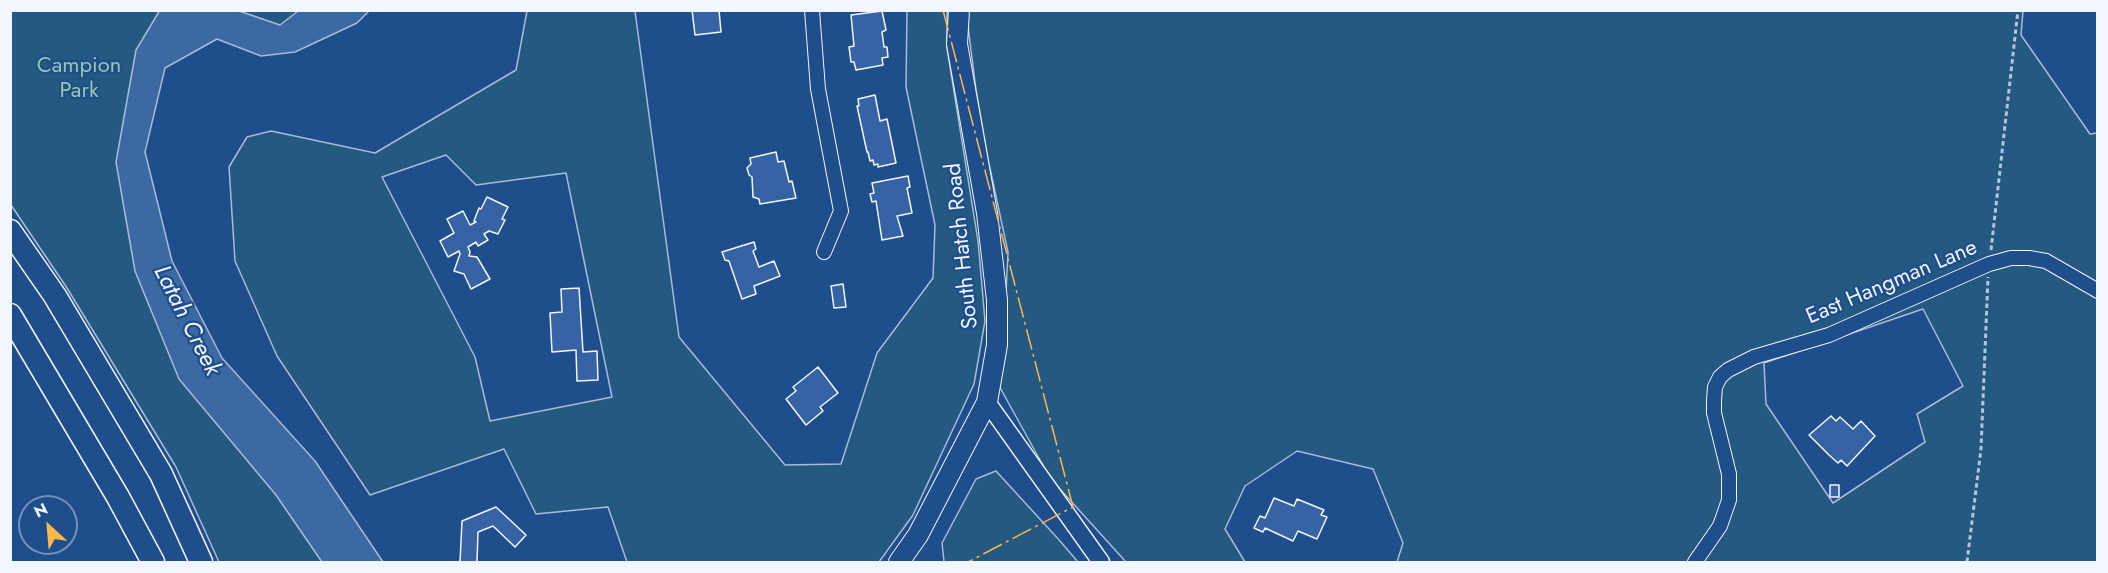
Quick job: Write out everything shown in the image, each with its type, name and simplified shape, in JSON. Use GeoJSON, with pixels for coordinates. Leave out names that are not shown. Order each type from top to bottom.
{"type":"FeatureCollection","features":[{"type":"Feature","properties":{"kind":"highway"},"geometry":{"type":"LineString","coordinates":[[10,231],[55,296],[161,474],[201,562]]}},
{"type":"Feature","properties":{"kind":"highway"},"geometry":{"type":"LineString","coordinates":[[10,315],[118,497],[153,562]]}},
{"type":"Feature","properties":{"kind":"main road","name":"South Hatch Road"},"geometry":{"type":"LineString","coordinates":[[899,562],[918,535],[987,402],[997,345],[997,300],[987,213],[957,44],[959,10]]}},
{"type":"Feature","properties":{"kind":"street"},"geometry":{"type":"LineString","coordinates":[[812,10],[818,89],[841,211],[824,252]]}},
{"type":"Feature","properties":{"kind":"street","name":"East Hangman Lane"},"geometry":{"type":"LineString","coordinates":[[1695,562],[1720,526],[1730,500],[1729,474],[1713,400],[1715,387],[1720,377],[1728,370],[1754,357],[1828,335],[1989,264],[2011,258],[2046,261],[2097,291]]}},
{"type":"Feature","properties":{"kind":"street"},"geometry":{"type":"LineString","coordinates":[[987,402],[1101,562]]}},
{"type":"Feature","properties":{"kind":"path"},"geometry":{"type":"LineString","coordinates":[[1967,562],[1981,449],[1989,264],[2018,10]]}},
{"type":"Feature","properties":{"kind":"green space"},"geometry":{"type":"Polygon","coordinates":[[[968,10],[2023,11],[2021,35],[2090,134],[2097,133],[2097,562],[1397,562],[1403,543],[1373,469],[1297,451],[1245,486],[1225,529],[1245,562],[1126,562],[1050,478],[998,384],[1008,252],[988,159],[967,18],[968,10]],[[1923,309],[1764,363],[1766,404],[1833,503],[1925,442],[1917,414],[1963,386],[1923,309]]]}},
{"type":"Feature","properties":{"kind":"green space","name":"Campion Park"},"geometry":{"type":"Polygon","coordinates":[[[10,11],[332,11],[288,38],[178,30],[132,153],[155,266],[356,562],[219,562],[176,467],[67,288],[11,205],[10,11]]]}},
{"type":"Feature","properties":{"kind":"green space"},"geometry":{"type":"Polygon","coordinates":[[[527,11],[635,11],[679,337],[785,465],[841,464],[877,353],[933,278],[935,225],[906,87],[907,11],[947,11],[947,48],[978,241],[985,321],[974,384],[913,515],[879,562],[627,562],[608,507],[536,514],[504,449],[370,495],[277,356],[235,261],[229,167],[247,137],[271,131],[375,153],[516,70],[527,11]],[[446,155],[382,177],[475,357],[490,421],[612,397],[566,173],[476,185],[446,155]]]}},
{"type":"Feature","properties":{"kind":"green space"},"geometry":{"type":"Polygon","coordinates":[[[996,471],[1078,562],[944,562],[942,543],[976,479],[996,471]]]}},
{"type":"Feature","properties":{"kind":"water","name":"Latah Creek"},"geometry":{"type":"Polygon","coordinates":[[[160,10],[239,11],[280,25],[298,11],[369,11],[357,23],[295,52],[261,56],[217,39],[165,68],[145,152],[172,261],[222,358],[315,461],[383,562],[322,562],[276,495],[179,379],[135,271],[116,162],[136,50],[160,10]]]}},
{"type":"Feature","properties":{"kind":"building"},"geometry":{"type":"Polygon","coordinates":[[[692,10],[719,10],[721,32],[695,35],[692,10]]]}},
{"type":"Feature","properties":{"kind":"building"},"geometry":{"type":"Polygon","coordinates":[[[882,11],[886,30],[882,32],[888,57],[882,58],[883,65],[856,70],[854,62],[851,62],[849,47],[854,46],[851,15],[882,11]]]}},
{"type":"Feature","properties":{"kind":"building"},"geometry":{"type":"Polygon","coordinates":[[[875,95],[880,121],[887,119],[896,163],[878,167],[878,164],[874,165],[873,160],[870,161],[857,106],[859,106],[858,99],[875,95]]]}},
{"type":"Feature","properties":{"kind":"building"},"geometry":{"type":"Polygon","coordinates":[[[776,152],[778,162],[784,161],[796,198],[760,204],[759,199],[753,197],[752,177],[747,168],[751,164],[750,158],[776,152]]]}},
{"type":"Feature","properties":{"kind":"building"},"geometry":{"type":"Polygon","coordinates":[[[908,176],[910,187],[907,188],[912,213],[897,216],[903,236],[882,240],[876,201],[872,202],[870,194],[874,193],[872,183],[908,176]]]}},
{"type":"Feature","properties":{"kind":"building"},"geometry":{"type":"Polygon","coordinates":[[[487,197],[508,207],[498,234],[489,231],[484,234],[488,240],[478,246],[476,242],[468,247],[469,256],[477,257],[490,279],[471,289],[464,274],[454,271],[459,251],[448,257],[440,241],[454,233],[447,219],[463,211],[470,225],[476,222],[474,221],[479,208],[481,209],[487,197]]]}},
{"type":"Feature","properties":{"kind":"building"},"geometry":{"type":"Polygon","coordinates":[[[754,242],[756,249],[753,251],[759,267],[774,261],[780,276],[754,286],[756,294],[742,299],[729,261],[725,260],[722,252],[754,242]]]}},
{"type":"Feature","properties":{"kind":"building"},"geometry":{"type":"Polygon","coordinates":[[[843,284],[846,307],[834,308],[831,286],[843,284]]]}},
{"type":"Feature","properties":{"kind":"building"},"geometry":{"type":"Polygon","coordinates":[[[579,288],[583,352],[597,351],[598,380],[577,381],[576,350],[552,352],[550,313],[562,312],[561,289],[579,288]]]}},
{"type":"Feature","properties":{"kind":"building"},"geometry":{"type":"Polygon","coordinates":[[[818,367],[838,393],[820,407],[823,411],[806,425],[786,399],[796,391],[793,387],[818,367]]]}},
{"type":"Feature","properties":{"kind":"building"},"geometry":{"type":"Polygon","coordinates":[[[1831,416],[1836,421],[1840,417],[1853,429],[1861,421],[1875,436],[1847,466],[1841,460],[1838,463],[1809,435],[1831,416]]]}},
{"type":"Feature","properties":{"kind":"building"},"geometry":{"type":"Polygon","coordinates":[[[1830,485],[1839,485],[1839,497],[1830,497],[1830,485]]]}},
{"type":"Feature","properties":{"kind":"building"},"geometry":{"type":"Polygon","coordinates":[[[1274,498],[1294,506],[1297,499],[1324,510],[1321,515],[1327,517],[1317,539],[1298,531],[1293,541],[1265,528],[1263,532],[1254,528],[1260,516],[1265,518],[1274,498]]]}},
{"type":"Feature","properties":{"kind":"building"},"geometry":{"type":"Polygon","coordinates":[[[496,507],[526,535],[515,547],[493,526],[478,532],[477,562],[460,562],[462,521],[496,507]]]}},
{"type":"Feature","properties":{"kind":"power"},"geometry":{"type":"LineString","coordinates":[[943,10],[1073,507],[968,562]]}}]}
